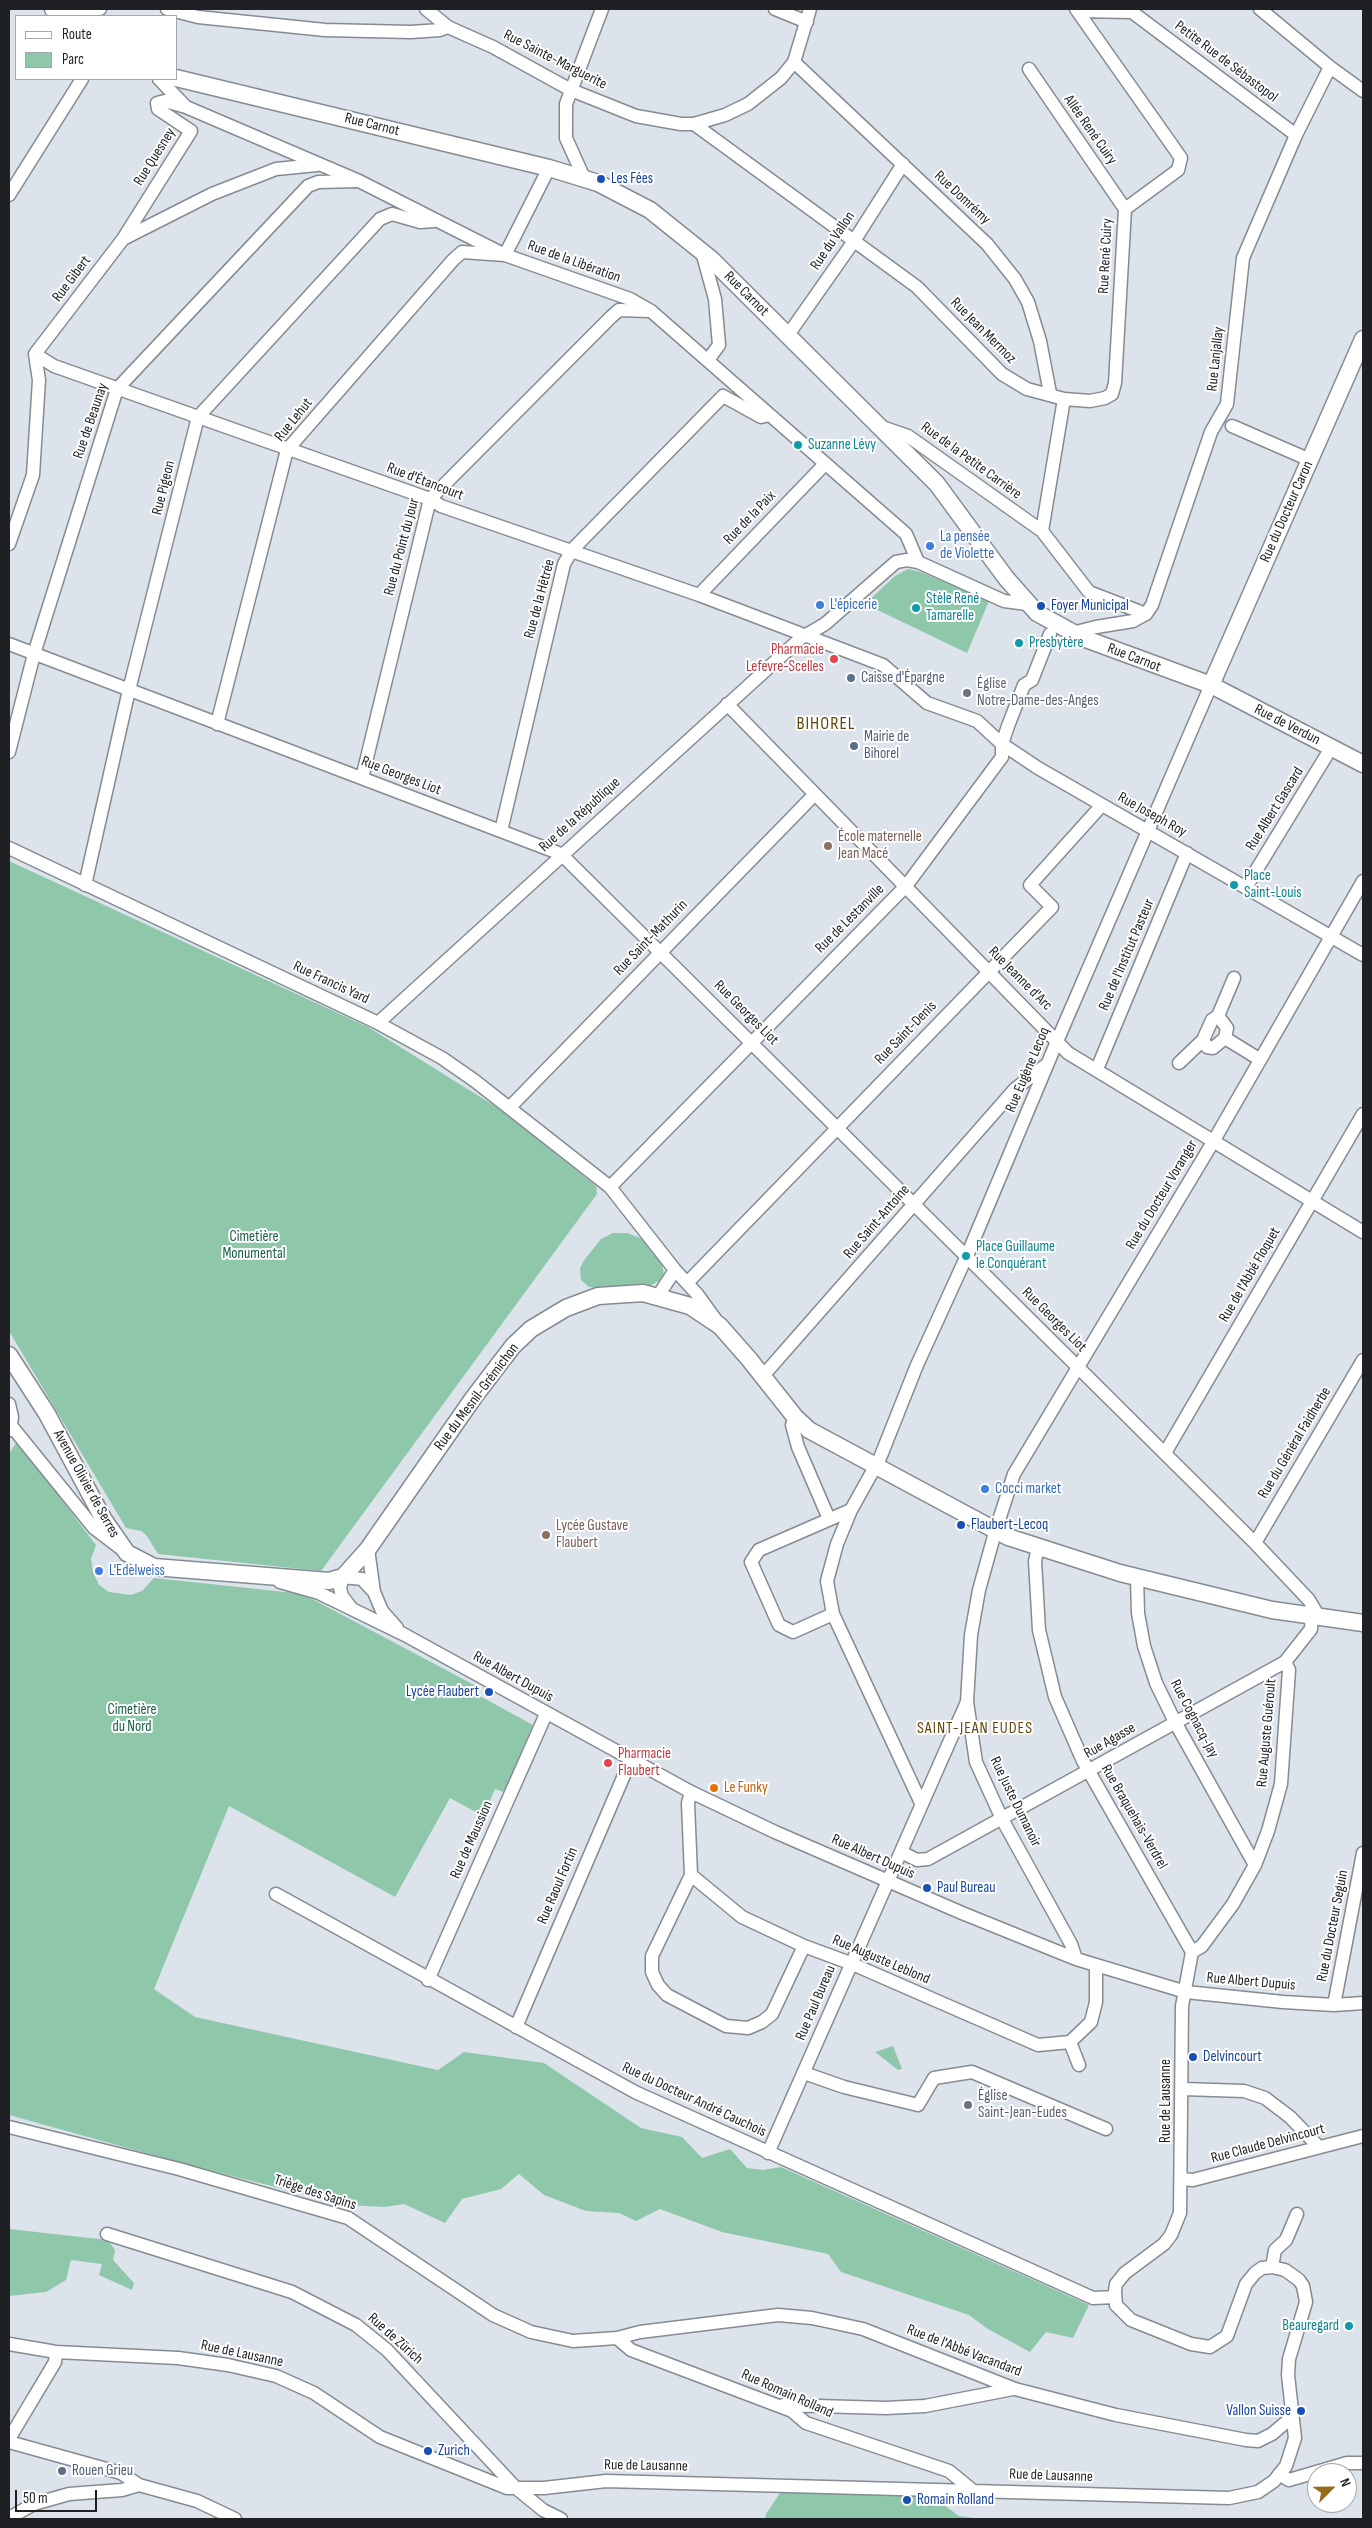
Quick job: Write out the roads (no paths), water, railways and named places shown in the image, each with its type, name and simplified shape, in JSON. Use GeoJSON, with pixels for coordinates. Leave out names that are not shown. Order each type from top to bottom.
{"type":"FeatureCollection","features":[{"type":"Feature","properties":{"kind":"street"},"geometry":{"type":"LineString","coordinates":[[58,13],[100,9]]}},
{"type":"Feature","properties":{"kind":"street"},"geometry":{"type":"LineString","coordinates":[[167,9],[198,17],[325,30],[411,32],[440,30],[448,27]]}},
{"type":"Feature","properties":{"kind":"street","name":"Rue Sainte-Marguerite"},"geometry":{"type":"LineString","coordinates":[[426,9],[448,27],[493,47],[571,90],[636,116],[681,124],[694,124],[725,115],[748,104],[781,78],[794,62],[810,9]]}},
{"type":"Feature","properties":{"kind":"street"},"geometry":{"type":"LineString","coordinates":[[584,178],[566,138],[566,104],[602,9]]}},
{"type":"Feature","properties":{"kind":"street"},"geometry":{"type":"LineString","coordinates":[[775,9],[807,22]]}},
{"type":"Feature","properties":{"kind":"street"},"geometry":{"type":"LineString","coordinates":[[1260,9],[1275,14],[1330,67],[1363,91]]}},
{"type":"Feature","properties":{"kind":"street","name":"Petite Rue de Sébastopol"},"geometry":{"type":"LineString","coordinates":[[1077,10],[1132,12],[1296,135]]}},
{"type":"Feature","properties":{"kind":"street","name":"Rue René Cuiry"},"geometry":{"type":"LineString","coordinates":[[1064,399],[1090,401],[1105,398],[1112,394],[1115,383],[1125,209],[1178,170],[1180,158],[1077,10]]}},
{"type":"Feature","properties":{"kind":"street","name":"Rue Domrémy"},"geometry":{"type":"LineString","coordinates":[[794,62],[987,244],[1015,278],[1028,302],[1040,341],[1050,393]]}},
{"type":"Feature","properties":{"kind":"street","name":"Rue Lanjallay"},"geometry":{"type":"LineString","coordinates":[[1146,614],[1152,604],[1210,432],[1227,404],[1243,258],[1296,135],[1330,67]]}},
{"type":"Feature","properties":{"kind":"street","name":"Allée René Cuiry"},"geometry":{"type":"LineString","coordinates":[[1029,70],[1125,209]]}},
{"type":"Feature","properties":{"kind":"street","name":"Rue Carnot"},"geometry":{"type":"LineString","coordinates":[[178,78],[549,168],[584,178],[650,210],[702,252],[937,484],[1027,604],[1043,617],[1077,635],[1211,686]]}},
{"type":"Feature","properties":{"kind":"street"},"geometry":{"type":"LineString","coordinates":[[11,188],[81,80]]}},
{"type":"Feature","properties":{"kind":"street","name":"Rue de la Libération"},"geometry":{"type":"LineString","coordinates":[[160,80],[186,107],[359,181],[505,255],[630,300],[651,311],[906,534],[918,562]]}},
{"type":"Feature","properties":{"kind":"street","name":"Rue Quesney"},"geometry":{"type":"LineString","coordinates":[[123,239],[190,132],[158,110],[157,103],[165,101],[186,107]]}},
{"type":"Feature","properties":{"kind":"street","name":"Rue Jean Mermoz"},"geometry":{"type":"LineString","coordinates":[[694,124],[917,287],[1002,374],[1027,389],[1050,393],[1064,399]]}},
{"type":"Feature","properties":{"kind":"street","name":"Rue du Vallon"},"geometry":{"type":"LineString","coordinates":[[788,335],[854,241],[903,164]]}},
{"type":"Feature","properties":{"kind":"street","name":"Rue Gibert"},"geometry":{"type":"LineString","coordinates":[[35,354],[123,239],[212,194],[276,169],[322,165]]}},
{"type":"Feature","properties":{"kind":"street"},"geometry":{"type":"LineString","coordinates":[[505,255],[549,168]]}},
{"type":"Feature","properties":{"kind":"street","name":"Rue de Beaunay"},"geometry":{"type":"LineString","coordinates":[[9,752],[34,654],[117,388],[308,186],[318,182],[359,181]]}},
{"type":"Feature","properties":{"kind":"street","name":"Rue Pigeon"},"geometry":{"type":"LineString","coordinates":[[85,885],[129,690],[198,418],[380,220],[392,214],[420,222],[436,221]]}},
{"type":"Feature","properties":{"kind":"street","name":"Rue Lehut"},"geometry":{"type":"LineString","coordinates":[[218,724],[287,450],[453,260],[462,252],[505,255]]}},
{"type":"Feature","properties":{"kind":"street"},"geometry":{"type":"LineString","coordinates":[[702,252],[715,299],[719,345],[708,360]]}},
{"type":"Feature","properties":{"kind":"street","name":"Rue du Point du Jour"},"geometry":{"type":"LineString","coordinates":[[362,778],[430,499],[611,317],[620,310],[651,311]]}},
{"type":"Feature","properties":{"kind":"street","name":"Rue du Docteur Caron"},"geometry":{"type":"LineString","coordinates":[[1211,686],[1363,339]]}},
{"type":"Feature","properties":{"kind":"street"},"geometry":{"type":"LineString","coordinates":[[9,544],[33,475],[39,380],[35,354]]}},
{"type":"Feature","properties":{"kind":"street","name":"Rue d'Étancourt"},"geometry":{"type":"LineString","coordinates":[[35,354],[54,366],[430,499],[441,506],[572,550],[806,634],[883,665],[927,703]]}},
{"type":"Feature","properties":{"kind":"street","name":"Rue de la Hêtrée"},"geometry":{"type":"LineString","coordinates":[[501,831],[564,564],[572,550],[723,396],[761,418],[770,415]]}},
{"type":"Feature","properties":{"kind":"street"},"geometry":{"type":"LineString","coordinates":[[1064,399],[1042,532],[1089,592],[1146,614]]}},
{"type":"Feature","properties":{"kind":"street","name":"Rue de la Petite Carrière"},"geometry":{"type":"LineString","coordinates":[[878,425],[908,436],[1042,532]]}},
{"type":"Feature","properties":{"kind":"street"},"geometry":{"type":"LineString","coordinates":[[1232,426],[1310,460]]}},
{"type":"Feature","properties":{"kind":"street","name":"Rue de la Paix"},"geometry":{"type":"LineString","coordinates":[[699,595],[825,464]]}},
{"type":"Feature","properties":{"kind":"street","name":"Rue de la République"},"geometry":{"type":"LineString","coordinates":[[378,1023],[561,854],[806,634],[825,624],[896,562],[907,560],[918,562]]}},
{"type":"Feature","properties":{"kind":"street"},"geometry":{"type":"LineString","coordinates":[[918,562],[1004,602],[1027,604]]}},
{"type":"Feature","properties":{"kind":"street"},"geometry":{"type":"LineString","coordinates":[[1077,635],[1080,631],[1096,627],[1127,623],[1146,614]]}},
{"type":"Feature","properties":{"kind":"street","name":"Rue de Lestanville"},"geometry":{"type":"LineString","coordinates":[[612,1189],[752,1042],[906,886],[1002,757],[1002,744],[1024,685],[1032,680],[1050,634]]}},
{"type":"Feature","properties":{"kind":"street","name":"Rue Georges Liot"},"geometry":{"type":"LineString","coordinates":[[9,644],[561,854],[661,951],[1255,1543],[1309,1600],[1316,1616]]}},
{"type":"Feature","properties":{"kind":"street","name":"Rue de Verdun"},"geometry":{"type":"LineString","coordinates":[[1211,686],[1363,764]]}},
{"type":"Feature","properties":{"kind":"street","name":"Rue Eugène Lecoq"},"geometry":{"type":"LineString","coordinates":[[921,1803],[832,1614],[827,1581],[837,1544],[851,1510],[880,1458],[917,1365],[967,1256],[1058,1039],[1211,686]]}},
{"type":"Feature","properties":{"kind":"street","name":"Rue Joseph Roy"},"geometry":{"type":"LineString","coordinates":[[927,703],[977,721],[1002,744],[1102,805],[1363,955]]}},
{"type":"Feature","properties":{"kind":"street","name":"Rue Jeanne d'Arc"},"geometry":{"type":"LineString","coordinates":[[727,704],[1058,1039],[1068,1053],[1363,1232]]}},
{"type":"Feature","properties":{"kind":"street","name":"Rue Albert Gascard"},"geometry":{"type":"LineString","coordinates":[[1246,887],[1331,748]]}},
{"type":"Feature","properties":{"kind":"street","name":"Rue Saint-Mathurin"},"geometry":{"type":"LineString","coordinates":[[511,1106],[815,794]]}},
{"type":"Feature","properties":{"kind":"street","name":"Rue Saint-Denis"},"geometry":{"type":"LineString","coordinates":[[689,1285],[1052,907],[1030,885],[1102,805]]}},
{"type":"Feature","properties":{"kind":"street","name":"Rue Francis Yard"},"geometry":{"type":"LineString","coordinates":[[9,848],[378,1023],[442,1058],[511,1106],[612,1189],[675,1270],[713,1313],[720,1326]]}},
{"type":"Feature","properties":{"kind":"street","name":"Rue de l'Institut Pasteur"},"geometry":{"type":"LineString","coordinates":[[1097,1070],[1187,853]]}},
{"type":"Feature","properties":{"kind":"street","name":"Rue du Docteur Voranger"},"geometry":{"type":"LineString","coordinates":[[996,1529],[1014,1474],[1213,1142],[1363,881]]}},
{"type":"Feature","properties":{"kind":"street"},"geometry":{"type":"LineString","coordinates":[[1179,1063],[1203,1040],[1212,1020],[1218,1016],[1234,978]]}},
{"type":"Feature","properties":{"kind":"street"},"geometry":{"type":"LineString","coordinates":[[1203,1040],[1206,1047],[1213,1048],[1225,1038],[1227,1028],[1218,1016]]}},
{"type":"Feature","properties":{"kind":"street"},"geometry":{"type":"LineString","coordinates":[[1225,1038],[1259,1059]]}},
{"type":"Feature","properties":{"kind":"street","name":"Rue Saint-Antoine"},"geometry":{"type":"LineString","coordinates":[[762,1377],[1015,1089],[1048,1064]]}},
{"type":"Feature","properties":{"kind":"street"},"geometry":{"type":"LineString","coordinates":[[1015,1089],[1034,1097]]}},
{"type":"Feature","properties":{"kind":"street","name":"Rue de l'Abbé Floquet"},"geometry":{"type":"LineString","coordinates":[[1165,1453],[1363,1114]]}},
{"type":"Feature","properties":{"kind":"street"},"geometry":{"type":"LineString","coordinates":[[658,1296],[675,1270]]}},
{"type":"Feature","properties":{"kind":"street"},"geometry":{"type":"LineString","coordinates":[[687,1305],[689,1285]]}},
{"type":"Feature","properties":{"kind":"street","name":"Rue du Mesnil-Grémichon"},"geometry":{"type":"LineString","coordinates":[[343,1577],[368,1549],[474,1397],[513,1346],[531,1329],[566,1308],[598,1296],[626,1293],[658,1296],[687,1305],[720,1326],[795,1417],[809,1430],[1008,1537],[1038,1548],[1137,1577],[1272,1610],[1362,1620]]}},
{"type":"Feature","properties":{"kind":"street","name":"Avenue Olivier de Serres"},"geometry":{"type":"LineString","coordinates":[[9,1355],[47,1414],[104,1520],[127,1553],[154,1567],[329,1581],[343,1577]]}},
{"type":"Feature","properties":{"kind":"street","name":"Rue du Général Faidherbe"},"geometry":{"type":"LineString","coordinates":[[1255,1543],[1363,1360]]}},
{"type":"Feature","properties":{"kind":"street"},"geometry":{"type":"LineString","coordinates":[[9,1404],[10,1428],[94,1528],[127,1553]]}},
{"type":"Feature","properties":{"kind":"street"},"geometry":{"type":"LineString","coordinates":[[795,1417],[792,1425],[798,1447],[829,1519]]}},
{"type":"Feature","properties":{"kind":"street"},"geometry":{"type":"LineString","coordinates":[[832,1614],[793,1632],[779,1625],[751,1562],[759,1550],[851,1510]]}},
{"type":"Feature","properties":{"kind":"street","name":"Rue Juste Dumanoir"},"geometry":{"type":"LineString","coordinates":[[996,1529],[979,1590],[971,1635],[967,1702],[976,1762],[1002,1819],[1071,1944],[1076,1959]]}},
{"type":"Feature","properties":{"kind":"street","name":"Rue Braquehais-Verdrel"},"geometry":{"type":"LineString","coordinates":[[1038,1548],[1035,1561],[1036,1595],[1045,1662],[1066,1723],[1089,1771],[1192,1952]]}},
{"type":"Feature","properties":{"kind":"street","name":"Rue Albert Dupuis"},"geometry":{"type":"LineString","coordinates":[[368,1549],[374,1592],[382,1612],[405,1634]]}},
{"type":"Feature","properties":{"kind":"street","name":"Rue Albert Dupuis"},"geometry":{"type":"LineString","coordinates":[[261,1576],[319,1594],[405,1634],[546,1714],[691,1792],[775,1832],[1096,1967],[1186,1992],[1334,2005],[1363,2003]]}},
{"type":"Feature","properties":{"kind":"street"},"geometry":{"type":"LineString","coordinates":[[343,1577],[340,1588],[342,1596],[354,1611]]}},
{"type":"Feature","properties":{"kind":"street","name":"Rue Albert Dupuis"},"geometry":{"type":"LineString","coordinates":[[343,1577],[362,1579],[374,1592]]}},
{"type":"Feature","properties":{"kind":"street","name":"Rue Cognacq-Jay"},"geometry":{"type":"LineString","coordinates":[[1137,1577],[1138,1613],[1144,1646],[1156,1683],[1175,1722],[1256,1865]]}},
{"type":"Feature","properties":{"kind":"street","name":"Rue Agasse"},"geometry":{"type":"LineString","coordinates":[[901,1852],[922,1861],[1002,1819],[1285,1662],[1311,1629],[1316,1616]]}},
{"type":"Feature","properties":{"kind":"street","name":"Rue Auguste Guéroult"},"geometry":{"type":"LineString","coordinates":[[1192,1952],[1202,1946],[1233,1904],[1256,1865],[1281,1784],[1289,1670],[1285,1662]]}},
{"type":"Feature","properties":{"kind":"street","name":"Rue Paul Bureau"},"geometry":{"type":"LineString","coordinates":[[768,2153],[850,1963],[967,1702]]}},
{"type":"Feature","properties":{"kind":"street","name":"Rue de Maussion"},"geometry":{"type":"LineString","coordinates":[[428,1980],[546,1714]]}},
{"type":"Feature","properties":{"kind":"street","name":"Rue Raoul Fortin"},"geometry":{"type":"LineString","coordinates":[[516,2027],[631,1759]]}},
{"type":"Feature","properties":{"kind":"street"},"geometry":{"type":"LineString","coordinates":[[691,1792],[688,1803],[691,1875],[652,1956],[652,1972],[658,1985],[667,1995],[726,2026],[748,2028],[762,2022],[772,2014],[804,1946]]}},
{"type":"Feature","properties":{"kind":"street","name":"Rue du Docteur Seguin"},"geometry":{"type":"LineString","coordinates":[[1334,2005],[1363,1853]]}},
{"type":"Feature","properties":{"kind":"street","name":"Rue Auguste Leblond"},"geometry":{"type":"LineString","coordinates":[[691,1875],[742,1917],[804,1946],[850,1963],[1038,2045],[1070,2042]]}},
{"type":"Feature","properties":{"kind":"street","name":"Rue du Docteur André Cauchois"},"geometry":{"type":"LineString","coordinates":[[276,1894],[428,1980],[635,2092],[1093,2298],[1115,2297]]}},
{"type":"Feature","properties":{"kind":"street"},"geometry":{"type":"LineString","coordinates":[[1186,1992],[1192,1952]]}},
{"type":"Feature","properties":{"kind":"street"},"geometry":{"type":"LineString","coordinates":[[1079,2065],[1070,2042],[1091,2022],[1096,2002],[1096,1967]]}},
{"type":"Feature","properties":{"kind":"street","name":"Rue de Lausanne"},"geometry":{"type":"LineString","coordinates":[[1115,2297],[1116,2284],[1124,2274],[1164,2244],[1171,2235],[1180,2213],[1183,2089],[1182,2006],[1186,1992]]}},
{"type":"Feature","properties":{"kind":"street"},"geometry":{"type":"LineString","coordinates":[[804,2073],[844,2087],[918,2105],[934,2078],[972,2072],[1106,2129]]}},
{"type":"Feature","properties":{"kind":"street"},"geometry":{"type":"LineString","coordinates":[[1183,2089],[1244,2091],[1265,2098],[1290,2117],[1319,2146]]}},
{"type":"Feature","properties":{"kind":"street","name":"Triège des Sapins"},"geometry":{"type":"LineString","coordinates":[[9,2127],[179,2169],[348,2218],[493,2315],[515,2325],[531,2332],[572,2341],[617,2338]]}},
{"type":"Feature","properties":{"kind":"street","name":"Rue Claude Delvincourt"},"geometry":{"type":"LineString","coordinates":[[1181,2179],[1193,2180],[1362,2136]]}},
{"type":"Feature","properties":{"kind":"street"},"geometry":{"type":"LineString","coordinates":[[1115,2297],[1121,2312],[1130,2320],[1191,2344],[1210,2347],[1228,2336],[1246,2284],[1262,2268],[1272,2267],[1275,2250],[1286,2240],[1297,2214]]}},
{"type":"Feature","properties":{"kind":"street","name":"Rue de Zürich"},"geometry":{"type":"LineString","coordinates":[[107,2234],[292,2292],[356,2325],[387,2350],[516,2488],[561,2519]]}},
{"type":"Feature","properties":{"kind":"street","name":"Rue de Lausanne"},"geometry":{"type":"LineString","coordinates":[[9,2344],[56,2352],[178,2358],[220,2364],[276,2376],[314,2392],[380,2437],[482,2480],[516,2488],[606,2481],[1228,2498],[1258,2492],[1274,2481],[1286,2466],[1293,2445],[1288,2375],[1289,2359],[1304,2311],[1305,2294],[1303,2286],[1292,2274],[1272,2267]]}},
{"type":"Feature","properties":{"kind":"street","name":"Rue de l'Abbé Vacandard"},"geometry":{"type":"LineString","coordinates":[[617,2338],[640,2332],[778,2315],[812,2318],[863,2329],[1015,2389],[1116,2415],[1258,2441],[1272,2434],[1292,2418]]}},
{"type":"Feature","properties":{"kind":"street","name":"Rue Romain Rolland"},"geometry":{"type":"LineString","coordinates":[[617,2338],[631,2350],[778,2405],[792,2411],[806,2423],[949,2471],[972,2490]]}},
{"type":"Feature","properties":{"kind":"street"},"geometry":{"type":"LineString","coordinates":[[56,2352],[55,2362],[9,2440],[121,2472],[139,2485],[196,2501],[235,2519]]}},
{"type":"Feature","properties":{"kind":"street"},"geometry":{"type":"LineString","coordinates":[[778,2405],[896,2408],[925,2406],[1015,2389]]}},
{"type":"Feature","properties":{"kind":"street"},"geometry":{"type":"LineString","coordinates":[[1347,2463],[1363,2454]]}},
{"type":"Feature","properties":{"kind":"street"},"geometry":{"type":"LineString","coordinates":[[1279,2474],[1289,2480],[1307,2475]]}},
{"type":"Feature","properties":{"kind":"street"},"geometry":{"type":"LineString","coordinates":[[9,2518],[34,2504],[69,2494],[122,2490],[139,2485]]}},
{"type":"Feature","properties":{"kind":"place","name":"Les Fées"},"geometry":{"type":"Point","coordinates":[601,179]}},
{"type":"Feature","properties":{"kind":"place","name":"Suzanne Lévy"},"geometry":{"type":"Point","coordinates":[798,445]}},
{"type":"Feature","properties":{"kind":"place","name":"La pensée de Violette"},"geometry":{"type":"Point","coordinates":[930,546]}},
{"type":"Feature","properties":{"kind":"place","name":"L'épicerie"},"geometry":{"type":"Point","coordinates":[820,605]}},
{"type":"Feature","properties":{"kind":"place","name":"Foyer Municipal"},"geometry":{"type":"Point","coordinates":[1041,606]}},
{"type":"Feature","properties":{"kind":"place","name":"Stèle René Tamarelle"},"geometry":{"type":"Point","coordinates":[916,608]}},
{"type":"Feature","properties":{"kind":"place","name":"Presbytère"},"geometry":{"type":"Point","coordinates":[1019,643]}},
{"type":"Feature","properties":{"kind":"place","name":"Pharmacie Lefevre-Scelles"},"geometry":{"type":"Point","coordinates":[834,659]}},
{"type":"Feature","properties":{"kind":"place","name":"Caisse d'Épargne"},"geometry":{"type":"Point","coordinates":[851,678]}},
{"type":"Feature","properties":{"kind":"place","name":"Église Notre-Dame-des-Anges"},"geometry":{"type":"Point","coordinates":[967,693]}},
{"type":"Feature","properties":{"kind":"place","name":"Mairie de Bihorel"},"geometry":{"type":"Point","coordinates":[854,746]}},
{"type":"Feature","properties":{"kind":"place","name":"École maternelle Jean Macé"},"geometry":{"type":"Point","coordinates":[828,846]}},
{"type":"Feature","properties":{"kind":"place","name":"Place Saint-Louis"},"geometry":{"type":"Point","coordinates":[1234,885]}},
{"type":"Feature","properties":{"kind":"place","name":"Place Guillaume le Conquérant"},"geometry":{"type":"Point","coordinates":[966,1256]}},
{"type":"Feature","properties":{"kind":"place","name":"Cocci market"},"geometry":{"type":"Point","coordinates":[985,1489]}},
{"type":"Feature","properties":{"kind":"place","name":"Flaubert-Lecoq"},"geometry":{"type":"Point","coordinates":[961,1525]}},
{"type":"Feature","properties":{"kind":"place","name":"Lycée Gustave Flaubert"},"geometry":{"type":"Point","coordinates":[546,1535]}},
{"type":"Feature","properties":{"kind":"place","name":"L'Edelweiss"},"geometry":{"type":"Point","coordinates":[99,1571]}},
{"type":"Feature","properties":{"kind":"place","name":"Lycée Flaubert"},"geometry":{"type":"Point","coordinates":[489,1692]}},
{"type":"Feature","properties":{"kind":"place","name":"Pharmacie Flaubert"},"geometry":{"type":"Point","coordinates":[608,1763]}},
{"type":"Feature","properties":{"kind":"place","name":"Le Funky"},"geometry":{"type":"Point","coordinates":[714,1788]}},
{"type":"Feature","properties":{"kind":"place","name":"Paul Bureau"},"geometry":{"type":"Point","coordinates":[927,1888]}},
{"type":"Feature","properties":{"kind":"place","name":"Delvincourt"},"geometry":{"type":"Point","coordinates":[1193,2057]}},
{"type":"Feature","properties":{"kind":"place","name":"Église Saint-Jean-Eudes"},"geometry":{"type":"Point","coordinates":[968,2105]}},
{"type":"Feature","properties":{"kind":"place","name":"Beauregard"},"geometry":{"type":"Point","coordinates":[1349,2326]}},
{"type":"Feature","properties":{"kind":"place","name":"Vallon Suisse"},"geometry":{"type":"Point","coordinates":[1301,2411]}},
{"type":"Feature","properties":{"kind":"place","name":"Zurich"},"geometry":{"type":"Point","coordinates":[428,2451]}},
{"type":"Feature","properties":{"kind":"place","name":"Rouen Grieu"},"geometry":{"type":"Point","coordinates":[62,2471]}},
{"type":"Feature","properties":{"kind":"place","name":"Romain Rolland"},"geometry":{"type":"Point","coordinates":[907,2500]}},
{"type":"Feature","properties":{"kind":"district","name":"BIHOREL"},"geometry":{"type":"Point","coordinates":[826,724]}},
{"type":"Feature","properties":{"kind":"district","name":"SAINT-JEAN EUDES"},"geometry":{"type":"Point","coordinates":[975,1729]}},
{"type":"Feature","properties":{"kind":"park label","name":"Cimetière Monumental"},"geometry":{"type":"Point","coordinates":[254,1246]}},
{"type":"Feature","properties":{"kind":"park label","name":"Cimetière du Nord"},"geometry":{"type":"Point","coordinates":[132,1718]}}]}
